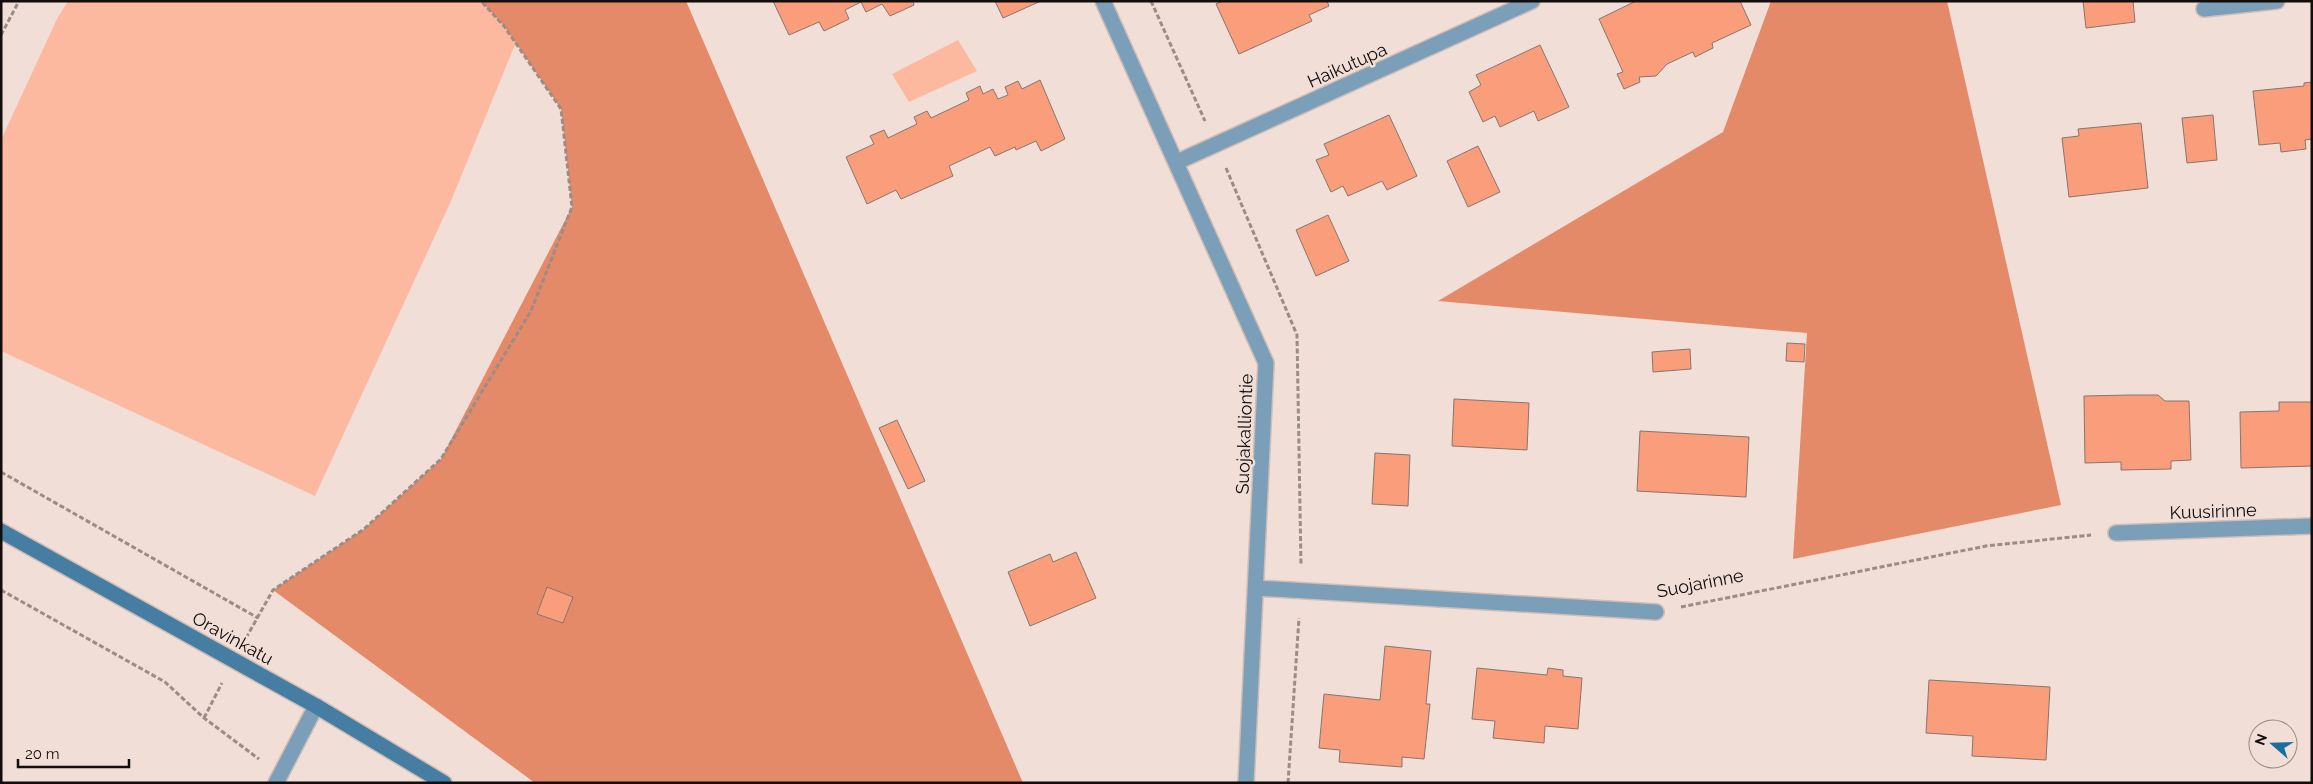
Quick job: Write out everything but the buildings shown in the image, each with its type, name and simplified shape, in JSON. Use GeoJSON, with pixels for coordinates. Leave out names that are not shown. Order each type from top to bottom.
{"type":"FeatureCollection","features":[{"type":"Feature","properties":{"kind":"street","name":"Suojakalliontie"},"geometry":{"type":"LineString","coordinates":[[1103,1],[1266,363],[1246,783]]}},
{"type":"Feature","properties":{"kind":"street","name":"Haikutupa"},"geometry":{"type":"LineString","coordinates":[[1176,162],[1532,1]]}},
{"type":"Feature","properties":{"kind":"street"},"geometry":{"type":"LineString","coordinates":[[2204,9],[2277,1]]}},
{"type":"Feature","properties":{"kind":"street","name":"Kuusirinne"},"geometry":{"type":"LineString","coordinates":[[2116,533],[2312,526]]}},
{"type":"Feature","properties":{"kind":"street","name":"Oravinkatu"},"geometry":{"type":"LineString","coordinates":[[1,530],[316,706],[444,783]]}},
{"type":"Feature","properties":{"kind":"street","name":"Suojarinne"},"geometry":{"type":"LineString","coordinates":[[1256,588],[1656,612]]}},
{"type":"Feature","properties":{"kind":"street"},"geometry":{"type":"LineString","coordinates":[[278,779],[316,706]]}},
{"type":"Feature","properties":{"kind":"path"},"geometry":{"type":"LineString","coordinates":[[1,35],[20,1]]}},
{"type":"Feature","properties":{"kind":"path"},"geometry":{"type":"LineString","coordinates":[[204,718],[273,590],[364,529],[441,459],[531,311],[572,207],[561,109],[504,26],[480,1]]}},
{"type":"Feature","properties":{"kind":"path"},"geometry":{"type":"LineString","coordinates":[[1,472],[258,618]]}},
{"type":"Feature","properties":{"kind":"path","name":"Suojarinne"},"geometry":{"type":"LineString","coordinates":[[1656,612],[1986,546],[2116,533]]}},
{"type":"Feature","properties":{"kind":"path"},"geometry":{"type":"LineString","coordinates":[[1,590],[165,682],[204,718],[278,779]]}},
{"type":"Feature","properties":{"kind":"shaded area"},"geometry":{"type":"Polygon","coordinates":[[[68,1],[481,1],[516,42],[451,201],[315,496],[1,351],[1,140],[57,19],[68,1]]]}},
{"type":"Feature","properties":{"kind":"shaded area"},"geometry":{"type":"Polygon","coordinates":[[[481,1],[686,1],[1023,783],[535,783],[273,590],[364,529],[441,459],[572,207],[561,109],[504,26],[481,1]]]}},
{"type":"Feature","properties":{"kind":"shaded area"},"geometry":{"type":"Polygon","coordinates":[[[1771,1],[1947,1],[2061,505],[1793,559],[1807,333],[1438,301],[1723,132],[1771,1]]]}},
{"type":"Feature","properties":{"kind":"shaded area"},"geometry":{"type":"Polygon","coordinates":[[[958,40],[977,71],[909,102],[892,74],[958,40]]]}}]}
